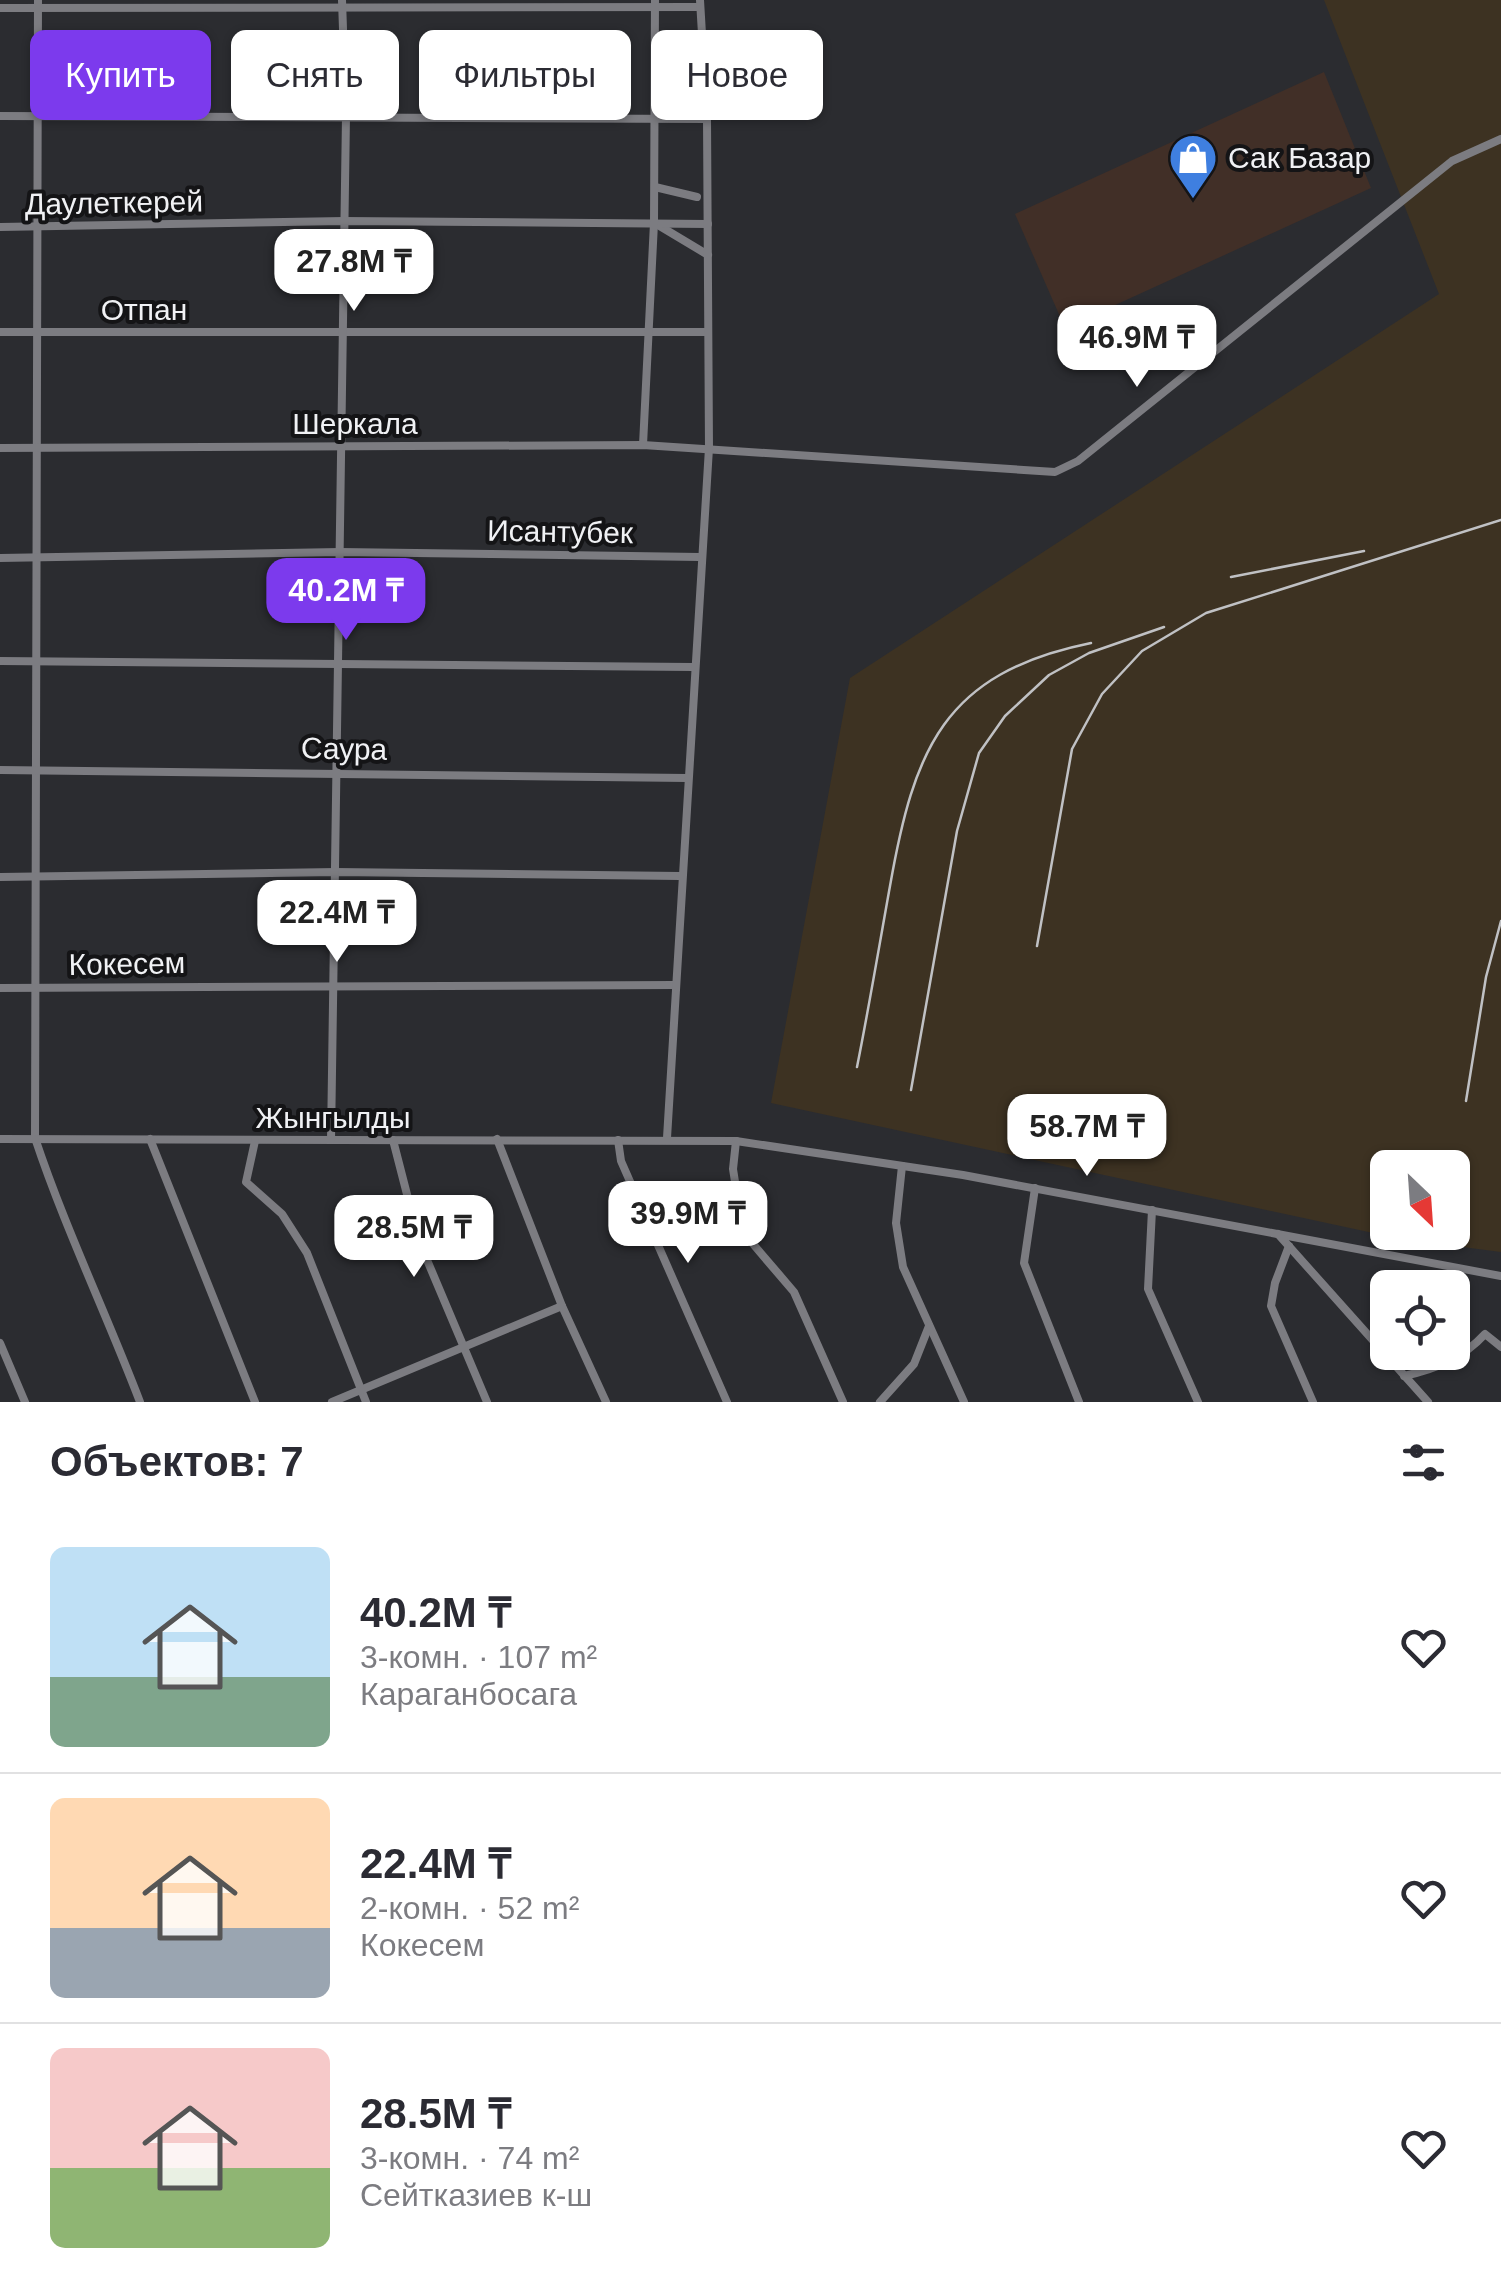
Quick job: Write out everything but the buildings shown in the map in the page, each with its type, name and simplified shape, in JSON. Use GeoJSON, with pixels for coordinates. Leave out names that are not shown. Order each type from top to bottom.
{"type":"FeatureCollection","features":[{"type":"Feature","properties":{"kind":"street"},"geometry":{"type":"LineString","coordinates":[[655,3],[655,30]]}},
{"type":"Feature","properties":{"kind":"street"},"geometry":{"type":"LineString","coordinates":[[0,8],[38,4],[700,3],[702,30]]}},
{"type":"Feature","properties":{"kind":"street"},"geometry":{"type":"LineString","coordinates":[[38,4],[38,30]]}},
{"type":"Feature","properties":{"kind":"street"},"geometry":{"type":"LineString","coordinates":[[342,5],[343,30]]}},
{"type":"Feature","properties":{"kind":"street"},"geometry":{"type":"LineString","coordinates":[[0,116],[30,116]]}},
{"type":"Feature","properties":{"kind":"street"},"geometry":{"type":"LineString","coordinates":[[399,116],[651,117]]}},
{"type":"Feature","properties":{"kind":"street"},"geometry":{"type":"LineString","coordinates":[[37,120],[35,1138],[60,1213],[84,1256],[140,1402]]}},
{"type":"Feature","properties":{"kind":"street"},"geometry":{"type":"LineString","coordinates":[[331,1140],[346,120]]}},
{"type":"Feature","properties":{"kind":"street"},"geometry":{"type":"LineString","coordinates":[[643,445],[656,120]]}},
{"type":"Feature","properties":{"kind":"street"},"geometry":{"type":"LineString","coordinates":[[667,1138],[709,448],[707,120]]}},
{"type":"Feature","properties":{"kind":"street","name":"Шеркала"},"geometry":{"type":"LineString","coordinates":[[0,448],[643,445],[1054,472],[1065,468],[1452,161],[1501,139]]}},
{"type":"Feature","properties":{"kind":"street"},"geometry":{"type":"LineString","coordinates":[[655,186],[697,197]]}},
{"type":"Feature","properties":{"kind":"street","name":"Даулеткерей"},"geometry":{"type":"LineString","coordinates":[[0,227],[344,221],[708,224]]}},
{"type":"Feature","properties":{"kind":"street"},"geometry":{"type":"LineString","coordinates":[[654,223],[708,256]]}},
{"type":"Feature","properties":{"kind":"street","name":"Отпан"},"geometry":{"type":"LineString","coordinates":[[0,332],[708,332]]}},
{"type":"Feature","properties":{"kind":"street","name":"Исантубек"},"geometry":{"type":"LineString","coordinates":[[0,558],[340,552],[700,556]]}},
{"type":"Feature","properties":{"kind":"street"},"geometry":{"type":"LineString","coordinates":[[0,661],[693,667]]}},
{"type":"Feature","properties":{"kind":"street","name":"Саура"},"geometry":{"type":"LineString","coordinates":[[0,770],[337,770],[687,778]]}},
{"type":"Feature","properties":{"kind":"street"},"geometry":{"type":"LineString","coordinates":[[0,877],[336,872],[680,876]]}},
{"type":"Feature","properties":{"kind":"street","name":"Кокесем"},"geometry":{"type":"LineString","coordinates":[[0,988],[674,984]]}},
{"type":"Feature","properties":{"kind":"street","name":"Жынгылды"},"geometry":{"type":"LineString","coordinates":[[0,1139],[736,1141],[1035,1188],[1501,1276]]}},
{"type":"Feature","properties":{"kind":"street"},"geometry":{"type":"LineString","coordinates":[[150,1139],[254,1402]]}},
{"type":"Feature","properties":{"kind":"street"},"geometry":{"type":"LineString","coordinates":[[497,1139],[562,1306],[606,1402]]}},
{"type":"Feature","properties":{"kind":"street"},"geometry":{"type":"LineString","coordinates":[[393,1140],[418,1241],[487,1402]]}},
{"type":"Feature","properties":{"kind":"street"},"geometry":{"type":"LineString","coordinates":[[618,1140],[622,1161],[726,1402]]}},
{"type":"Feature","properties":{"kind":"street"},"geometry":{"type":"LineString","coordinates":[[254,1141],[246,1182],[282,1214],[307,1252],[366,1402]]}},
{"type":"Feature","properties":{"kind":"street"},"geometry":{"type":"LineString","coordinates":[[736,1141],[733,1169],[739,1206],[753,1244],[794,1292],[843,1402]]}},
{"type":"Feature","properties":{"kind":"street"},"geometry":{"type":"LineString","coordinates":[[902,1166],[896,1224],[903,1267],[964,1402]]}},
{"type":"Feature","properties":{"kind":"street"},"geometry":{"type":"LineString","coordinates":[[1035,1188],[1024,1263],[1078,1402]]}},
{"type":"Feature","properties":{"kind":"street"},"geometry":{"type":"LineString","coordinates":[[1152,1210],[1148,1288],[1198,1402]]}},
{"type":"Feature","properties":{"kind":"street"},"geometry":{"type":"LineString","coordinates":[[1278,1233],[1428,1402]]}},
{"type":"Feature","properties":{"kind":"street"},"geometry":{"type":"LineString","coordinates":[[1290,1246],[1274,1283],[1271,1306],[1313,1402]]}},
{"type":"Feature","properties":{"kind":"street"},"geometry":{"type":"LineString","coordinates":[[332,1402],[562,1306]]}},
{"type":"Feature","properties":{"kind":"street"},"geometry":{"type":"LineString","coordinates":[[880,1402],[914,1364],[930,1326]]}},
{"type":"Feature","properties":{"kind":"street"},"geometry":{"type":"LineString","coordinates":[[1404,1376],[1451,1361],[1484,1334],[1501,1347]]}},
{"type":"Feature","properties":{"kind":"street"},"geometry":{"type":"LineString","coordinates":[[0,1343],[25,1402]]}},
{"type":"Feature","properties":{"kind":"shaded area"},"geometry":{"type":"Polygon","coordinates":[[[1324,0],[1501,0],[1501,1252],[1470,1248],[1470,1150],[1370,1150],[1370,1232],[771,1103],[850,678],[1439,294],[1324,0]]]}},
{"type":"Feature","properties":{"kind":"shaded area","name":"Сак Базар"},"geometry":{"type":"Polygon","coordinates":[[[1324,72],[1371,188],[1065,328],[1015,214],[1324,72]]]}},
{"type":"Feature","properties":{"kind":"railway"},"geometry":{"type":"LineString","coordinates":[[1037,946],[1072,749],[1102,694],[1142,651],[1206,613],[1501,520]]}},
{"type":"Feature","properties":{"kind":"railway"},"geometry":{"type":"LineString","coordinates":[[1231,577],[1364,551]]}},
{"type":"Feature","properties":{"kind":"railway"},"geometry":{"type":"LineString","coordinates":[[911,1090],[957,831],[979,753],[1005,716],[1049,675],[1089,653],[1164,627]]}},
{"type":"Feature","properties":{"kind":"railway"},"geometry":{"type":"LineString","coordinates":[[857,1067],[899,838],[925,757],[944,725],[969,697],[1001,674],[1041,656],[1091,643]]}},
{"type":"Feature","properties":{"kind":"railway"},"geometry":{"type":"LineString","coordinates":[[1466,1101],[1486,977],[1501,921]]}},
{"type":"Feature","properties":{"kind":"place","name":"Сак Базар"},"geometry":{"type":"Point","coordinates":[1193,200]}}]}
